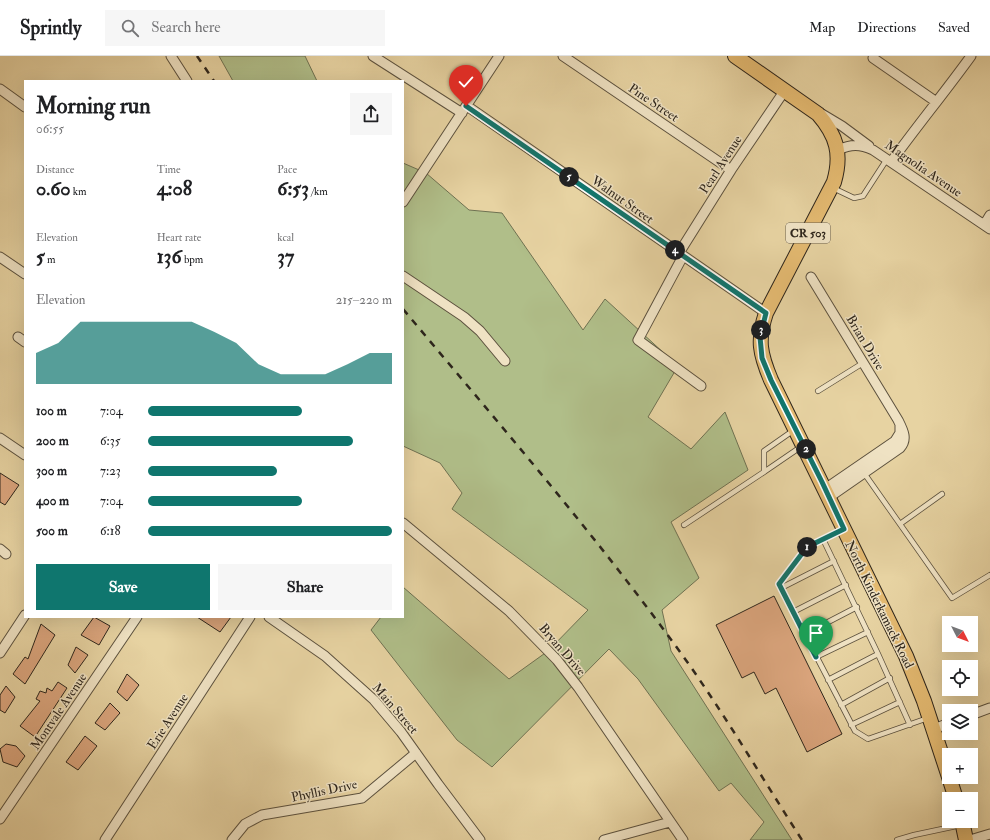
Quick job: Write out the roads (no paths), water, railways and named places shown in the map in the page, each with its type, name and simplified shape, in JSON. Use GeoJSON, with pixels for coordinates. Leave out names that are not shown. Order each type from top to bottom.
{"type":"FeatureCollection","features":[{"type":"Feature","properties":{"kind":"main road","name":"North Kinderkamack Road"},"geometry":{"type":"LineString","coordinates":[[736,56],[818,114],[828,126],[835,139],[838,150],[838,171],[832,187],[766,313],[760,337],[762,358],[771,380],[906,656],[932,724],[942,755]]}},
{"type":"Feature","properties":{"kind":"main road"},"geometry":{"type":"LineString","coordinates":[[964,828],[966,840]]}},
{"type":"Feature","properties":{"kind":"street"},"geometry":{"type":"LineString","coordinates":[[171,56],[186,80]]}},
{"type":"Feature","properties":{"kind":"street","name":"Walnut Street"},"geometry":{"type":"LineString","coordinates":[[373,56],[464,109],[766,313]]}},
{"type":"Feature","properties":{"kind":"street"},"geometry":{"type":"LineString","coordinates":[[404,200],[499,56]]}},
{"type":"Feature","properties":{"kind":"street","name":"Pine Street"},"geometry":{"type":"LineString","coordinates":[[563,56],[731,170]]}},
{"type":"Feature","properties":{"kind":"street"},"geometry":{"type":"LineString","coordinates":[[810,108],[842,126],[887,159],[949,86],[970,56]]}},
{"type":"Feature","properties":{"kind":"street"},"geometry":{"type":"LineString","coordinates":[[873,58],[935,102]]}},
{"type":"Feature","properties":{"kind":"street"},"geometry":{"type":"LineString","coordinates":[[0,89],[24,106]]}},
{"type":"Feature","properties":{"kind":"street","name":"Pearl Avenue"},"geometry":{"type":"LineString","coordinates":[[701,386],[638,340],[681,255],[731,170],[785,90]]}},
{"type":"Feature","properties":{"kind":"street","name":"Magnolia Avenue"},"geometry":{"type":"LineString","coordinates":[[838,150],[850,145],[858,145],[869,148],[987,227]]}},
{"type":"Feature","properties":{"kind":"street"},"geometry":{"type":"LineString","coordinates":[[987,227],[990,215]]}},
{"type":"Feature","properties":{"kind":"street"},"geometry":{"type":"LineString","coordinates":[[0,257],[24,273]]}},
{"type":"Feature","properties":{"kind":"street","name":"Brian Drive"},"geometry":{"type":"LineString","coordinates":[[811,276],[905,434],[903,444],[900,448],[864,473],[827,494]]}},
{"type":"Feature","properties":{"kind":"street"},"geometry":{"type":"LineString","coordinates":[[404,277],[475,326],[494,346],[505,361]]}},
{"type":"Feature","properties":{"kind":"street"},"geometry":{"type":"LineString","coordinates":[[827,494],[895,441],[900,433],[898,420]]}},
{"type":"Feature","properties":{"kind":"street"},"geometry":{"type":"LineString","coordinates":[[0,438],[24,454]]}},
{"type":"Feature","properties":{"kind":"street","name":"Bryan Drive"},"geometry":{"type":"LineString","coordinates":[[404,524],[509,611],[557,660],[578,687],[683,840]]}},
{"type":"Feature","properties":{"kind":"street"},"geometry":{"type":"LineString","coordinates":[[0,653],[24,617]]}},
{"type":"Feature","properties":{"kind":"street","name":"Montvale Avenue"},"geometry":{"type":"LineString","coordinates":[[0,819],[136,618]]}},
{"type":"Feature","properties":{"kind":"street","name":"Erie Avenue"},"geometry":{"type":"LineString","coordinates":[[105,840],[249,618]]}},
{"type":"Feature","properties":{"kind":"street","name":"Main Street"},"geometry":{"type":"LineString","coordinates":[[271,618],[310,644],[350,677],[374,700],[401,732],[480,840]]}},
{"type":"Feature","properties":{"kind":"street"},"geometry":{"type":"LineString","coordinates":[[978,712],[990,708]]}},
{"type":"Feature","properties":{"kind":"street"},"geometry":{"type":"LineString","coordinates":[[932,724],[942,723]]}},
{"type":"Feature","properties":{"kind":"street","name":"Phyllis Drive"},"geometry":{"type":"LineString","coordinates":[[232,840],[244,824],[262,815],[362,798],[416,753]]}},
{"type":"Feature","properties":{"kind":"street"},"geometry":{"type":"LineString","coordinates":[[604,840],[670,822]]}},
{"type":"Feature","properties":{"kind":"street"},"geometry":{"type":"LineString","coordinates":[[970,840],[990,834]]}},
{"type":"Feature","properties":{"kind":"lane"},"geometry":{"type":"LineString","coordinates":[[832,187],[854,198],[863,196],[887,159]]}},
{"type":"Feature","properties":{"kind":"lane"},"geometry":{"type":"LineString","coordinates":[[818,390],[863,363]]}},
{"type":"Feature","properties":{"kind":"lane"},"geometry":{"type":"LineString","coordinates":[[764,472],[764,451],[796,429]]}},
{"type":"Feature","properties":{"kind":"lane"},"geometry":{"type":"LineString","coordinates":[[684,525],[804,445]]}},
{"type":"Feature","properties":{"kind":"lane"},"geometry":{"type":"LineString","coordinates":[[864,473],[952,598],[990,575]]}},
{"type":"Feature","properties":{"kind":"lane"},"geometry":{"type":"LineString","coordinates":[[900,524],[942,494]]}},
{"type":"Feature","properties":{"kind":"lane"},"geometry":{"type":"LineString","coordinates":[[844,529],[807,547],[779,584],[855,731],[868,739],[910,725],[932,724]]}},
{"type":"Feature","properties":{"kind":"lane"},"geometry":{"type":"LineString","coordinates":[[823,539],[890,678],[910,725]]}},
{"type":"Feature","properties":{"kind":"lane"},"geometry":{"type":"LineString","coordinates":[[781,588],[834,561]]}},
{"type":"Feature","properties":{"kind":"lane"},"geometry":{"type":"LineString","coordinates":[[793,612],[846,585]]}},
{"type":"Feature","properties":{"kind":"lane"},"geometry":{"type":"LineString","coordinates":[[804,634],[856,607]]}},
{"type":"Feature","properties":{"kind":"lane"},"geometry":{"type":"LineString","coordinates":[[816,657],[868,632]]}},
{"type":"Feature","properties":{"kind":"lane"},"geometry":{"type":"LineString","coordinates":[[828,680],[878,654]]}},
{"type":"Feature","properties":{"kind":"lane"},"geometry":{"type":"LineString","coordinates":[[841,705],[890,678]]}},
{"type":"Feature","properties":{"kind":"lane"},"geometry":{"type":"LineString","coordinates":[[851,725],[900,702]]}},
{"type":"Feature","properties":{"kind":"lane"},"geometry":{"type":"LineString","coordinates":[[897,840],[943,828]]}},
{"type":"Feature","properties":{"kind":"railway"},"geometry":{"type":"LineString","coordinates":[[197,56],[213,80]]}},
{"type":"Feature","properties":{"kind":"railway"},"geometry":{"type":"LineString","coordinates":[[404,310],[549,483],[654,617],[717,706],[802,840]]}}]}
